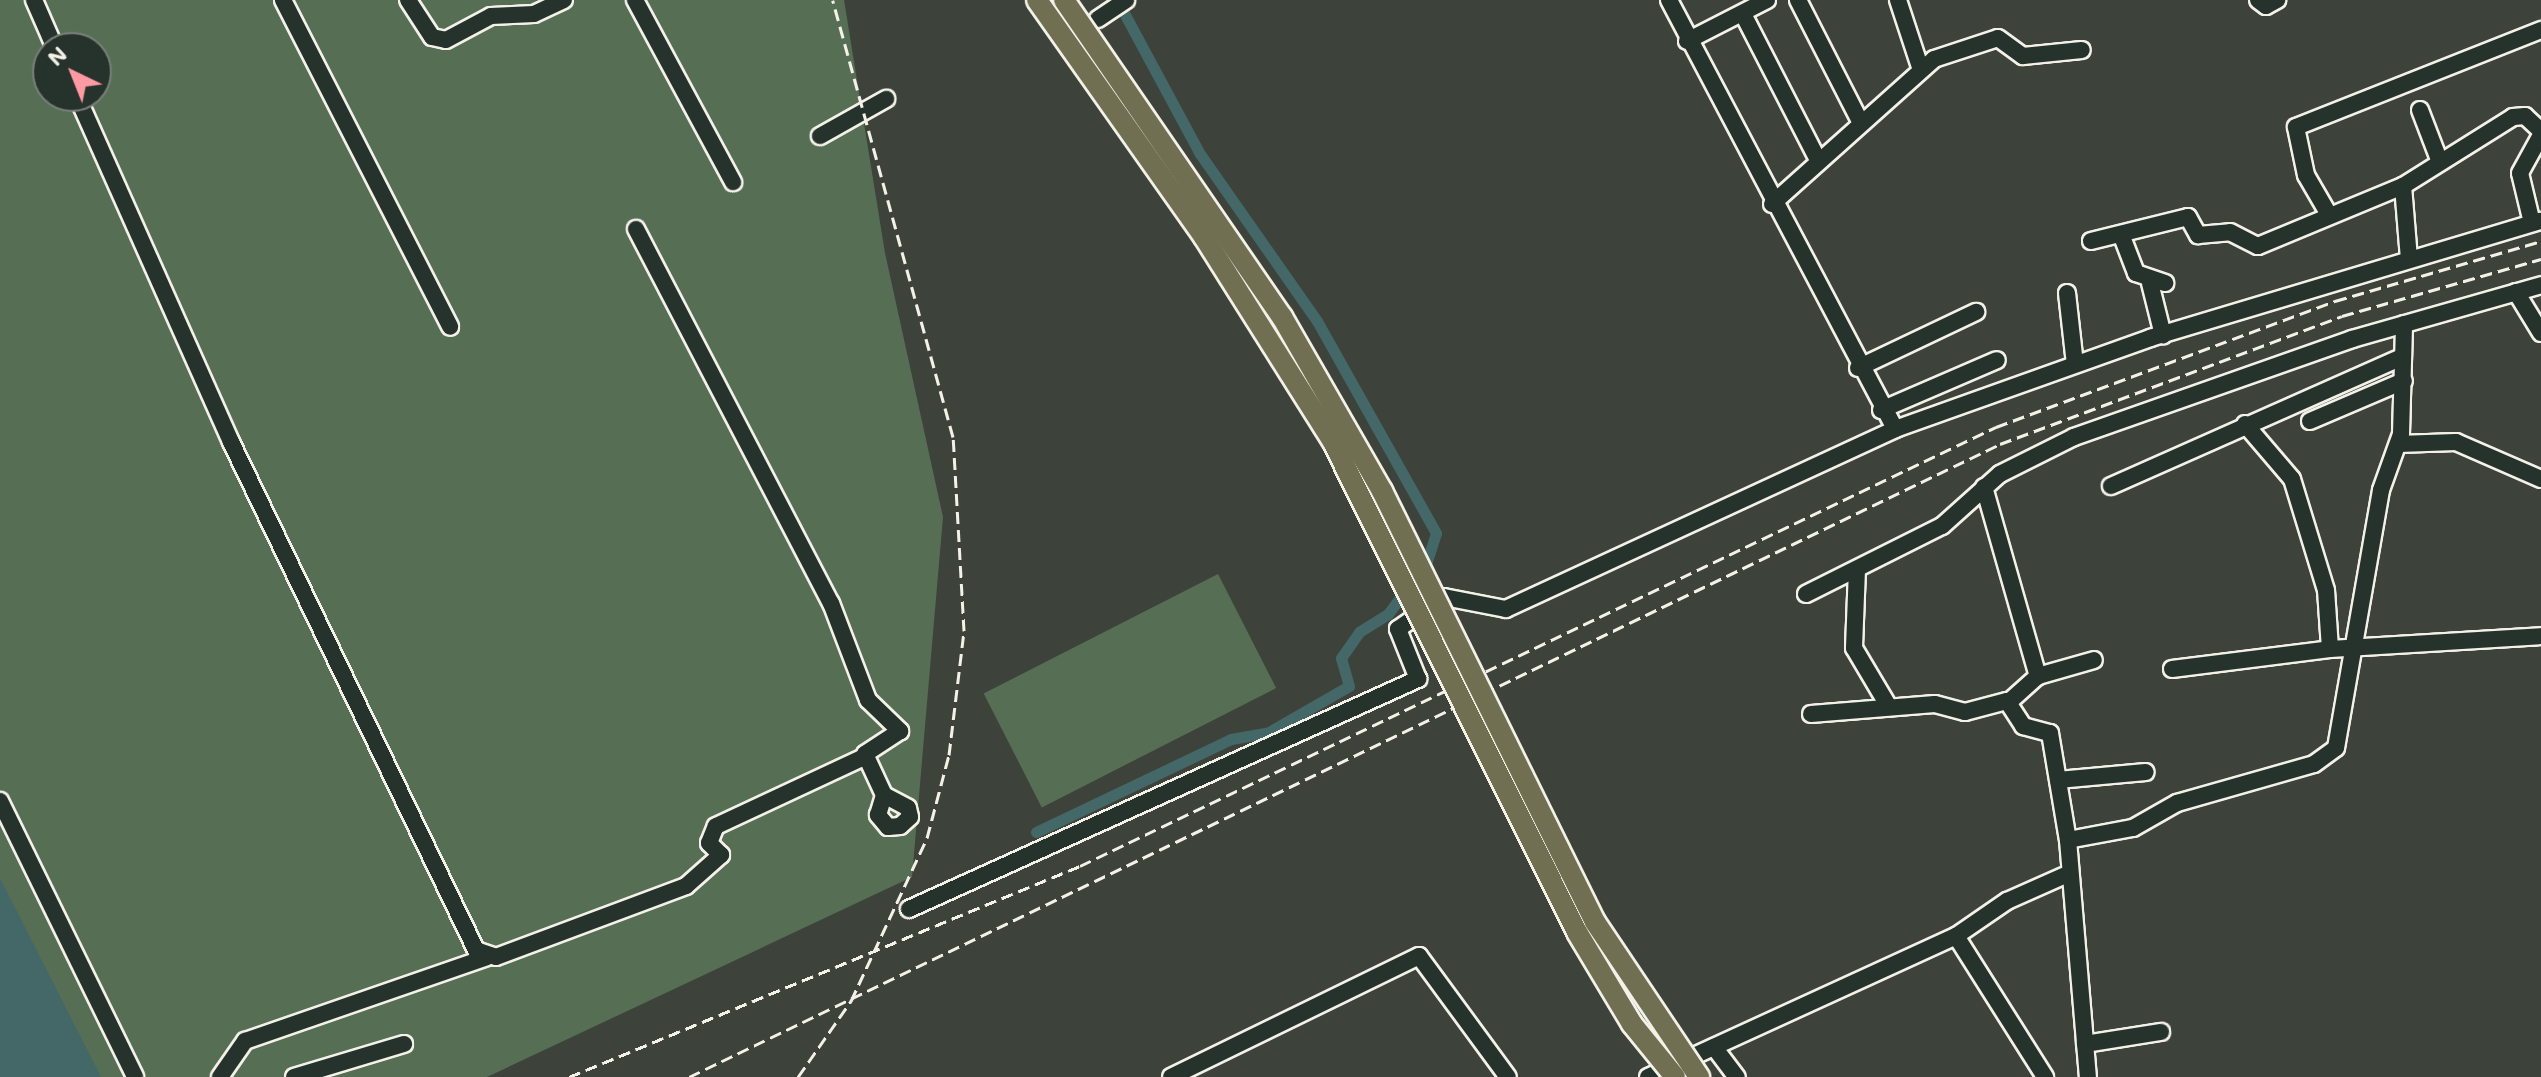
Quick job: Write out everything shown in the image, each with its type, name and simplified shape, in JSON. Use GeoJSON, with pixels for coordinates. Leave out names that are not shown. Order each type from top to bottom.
{"type":"FeatureCollection","features":[{"type":"Feature","properties":{"kind":"main road"},"geometry":{"type":"LineString","coordinates":[[1037,0],[1204,237],[1333,442],[1577,932],[1632,1024],[1675,1077]]}},
{"type":"Feature","properties":{"kind":"main road"},"geometry":{"type":"LineString","coordinates":[[1064,0],[1282,317],[1382,491],[1595,922],[1699,1077]]}},
{"type":"Feature","properties":{"kind":"street"},"geometry":{"type":"LineString","coordinates":[[34,0],[48,32]]}},
{"type":"Feature","properties":{"kind":"street"},"geometry":{"type":"LineString","coordinates":[[283,0],[450,327]]}},
{"type":"Feature","properties":{"kind":"street"},"geometry":{"type":"LineString","coordinates":[[408,0],[432,37],[446,40],[491,16],[534,14],[564,0]]}},
{"type":"Feature","properties":{"kind":"street"},"geometry":{"type":"LineString","coordinates":[[635,0],[733,182]]}},
{"type":"Feature","properties":{"kind":"street"},"geometry":{"type":"LineString","coordinates":[[1098,19],[1126,0]]}},
{"type":"Feature","properties":{"kind":"street"},"geometry":{"type":"LineString","coordinates":[[1669,0],[1687,41],[1858,368],[1895,429]]}},
{"type":"Feature","properties":{"kind":"street"},"geometry":{"type":"LineString","coordinates":[[1687,41],[1767,0]]}},
{"type":"Feature","properties":{"kind":"street"},"geometry":{"type":"LineString","coordinates":[[1798,0],[1860,121]]}},
{"type":"Feature","properties":{"kind":"street"},"geometry":{"type":"LineString","coordinates":[[1898,0],[1920,67]]}},
{"type":"Feature","properties":{"kind":"street"},"geometry":{"type":"LineString","coordinates":[[2258,0],[2277,0]]}},
{"type":"Feature","properties":{"kind":"street"},"geometry":{"type":"LineString","coordinates":[[1743,14],[1818,160]]}},
{"type":"Feature","properties":{"kind":"street"},"geometry":{"type":"LineString","coordinates":[[2328,213],[2306,175],[2296,127],[2541,30]]}},
{"type":"Feature","properties":{"kind":"street"},"geometry":{"type":"LineString","coordinates":[[1772,204],[1920,67],[1998,38],[2023,56],[2082,50]]}},
{"type":"Feature","properties":{"kind":"street"},"geometry":{"type":"LineString","coordinates":[[820,136],[886,99]]}},
{"type":"Feature","properties":{"kind":"street"},"geometry":{"type":"LineString","coordinates":[[2420,110],[2440,162]]}},
{"type":"Feature","properties":{"kind":"street"},"geometry":{"type":"LineString","coordinates":[[84,112],[452,908],[487,957]]}},
{"type":"Feature","properties":{"kind":"street"},"geometry":{"type":"LineString","coordinates":[[909,909],[1418,679],[1398,629],[1444,597],[1506,609],[1895,429],[2163,335],[2536,222],[2520,173],[2541,133],[2525,116],[2513,117],[2403,186],[2328,213],[2258,246],[2230,232],[2198,235],[2188,217],[2091,241]]}},
{"type":"Feature","properties":{"kind":"street"},"geometry":{"type":"LineString","coordinates":[[2403,186],[2409,259]]}},
{"type":"Feature","properties":{"kind":"street"},"geometry":{"type":"LineString","coordinates":[[220,1077],[245,1041],[686,886],[721,855],[709,843],[716,826],[866,756],[900,731],[868,700],[831,603],[636,229]]}},
{"type":"Feature","properties":{"kind":"street"},"geometry":{"type":"LineString","coordinates":[[2121,234],[2136,273],[2158,283],[2163,335]]}},
{"type":"Feature","properties":{"kind":"street"},"geometry":{"type":"LineString","coordinates":[[1806,594],[1942,526],[1984,487],[2026,459],[2120,418],[2404,324],[2541,285]]}},
{"type":"Feature","properties":{"kind":"street"},"geometry":{"type":"LineString","coordinates":[[2516,292],[2541,333]]}},
{"type":"Feature","properties":{"kind":"street"},"geometry":{"type":"LineString","coordinates":[[2067,293],[2075,364]]}},
{"type":"Feature","properties":{"kind":"street"},"geometry":{"type":"LineString","coordinates":[[1858,368],[1976,312]]}},
{"type":"Feature","properties":{"kind":"street"},"geometry":{"type":"LineString","coordinates":[[2068,840],[2133,828],[2177,803],[2322,761],[2340,739],[2381,490],[2398,444],[2404,381],[2404,324]]}},
{"type":"Feature","properties":{"kind":"street"},"geometry":{"type":"LineString","coordinates":[[2111,486],[2402,357]]}},
{"type":"Feature","properties":{"kind":"street"},"geometry":{"type":"LineString","coordinates":[[1881,410],[1997,360]]}},
{"type":"Feature","properties":{"kind":"street"},"geometry":{"type":"LineString","coordinates":[[2310,421],[2404,381]]}},
{"type":"Feature","properties":{"kind":"street"},"geometry":{"type":"LineString","coordinates":[[2245,424],[2292,479],[2326,590],[2330,649]]}},
{"type":"Feature","properties":{"kind":"street"},"geometry":{"type":"LineString","coordinates":[[2398,444],[2456,442],[2541,479]]}},
{"type":"Feature","properties":{"kind":"street"},"geometry":{"type":"LineString","coordinates":[[1984,487],[2038,676]]}},
{"type":"Feature","properties":{"kind":"street"},"geometry":{"type":"LineString","coordinates":[[1857,569],[1854,648],[1889,707]]}},
{"type":"Feature","properties":{"kind":"street"},"geometry":{"type":"LineString","coordinates":[[2172,669],[2330,649],[2355,650],[2541,636]]}},
{"type":"Feature","properties":{"kind":"street"},"geometry":{"type":"LineString","coordinates":[[1811,714],[1935,704],[1965,712],[2010,701],[2038,676],[2094,660]]}},
{"type":"Feature","properties":{"kind":"street"},"geometry":{"type":"LineString","coordinates":[[2010,701],[2023,726],[2050,733],[2068,840],[2088,1077]]}},
{"type":"Feature","properties":{"kind":"street"},"geometry":{"type":"LineString","coordinates":[[866,756],[884,795]]}},
{"type":"Feature","properties":{"kind":"street"},"geometry":{"type":"LineString","coordinates":[[2058,780],[2146,772]]}},
{"type":"Feature","properties":{"kind":"street"},"geometry":{"type":"LineString","coordinates":[[0,801],[135,1077]]}},
{"type":"Feature","properties":{"kind":"street"},"geometry":{"type":"LineString","coordinates":[[1648,1077],[1956,936],[2007,901],[2070,873]]}},
{"type":"Feature","properties":{"kind":"street"},"geometry":{"type":"LineString","coordinates":[[1956,936],[2045,1077]]}},
{"type":"Feature","properties":{"kind":"street"},"geometry":{"type":"LineString","coordinates":[[1171,1077],[1419,956],[1508,1077]]}},
{"type":"Feature","properties":{"kind":"street"},"geometry":{"type":"LineString","coordinates":[[2085,1044],[2161,1032]]}},
{"type":"Feature","properties":{"kind":"street"},"geometry":{"type":"LineString","coordinates":[[294,1077],[404,1044]]}},
{"type":"Feature","properties":{"kind":"street"},"geometry":{"type":"LineString","coordinates":[[1714,1047],[1737,1077]]}},
{"type":"Feature","properties":{"kind":"green space"},"geometry":{"type":"Polygon","coordinates":[[[0,0],[844,0],[885,253],[943,517],[912,877],[487,1077],[93,1077],[0,883],[0,0]]]}},
{"type":"Feature","properties":{"kind":"green space"},"geometry":{"type":"Polygon","coordinates":[[[1218,574],[1276,688],[1042,807],[984,693],[1218,574]]]}},
{"type":"Feature","properties":{"kind":"water"},"geometry":{"type":"Polygon","coordinates":[[[0,878],[101,1077],[0,1077],[0,878]]]}},
{"type":"Feature","properties":{"kind":"waterway"},"geometry":{"type":"LineString","coordinates":[[1036,832],[1231,739],[1269,732],[1349,686],[1341,658],[1359,632],[1388,614],[1427,561],[1436,533],[1317,321],[1200,154],[1124,13]]}},
{"type":"Feature","properties":{"kind":"railway"},"geometry":{"type":"LineString","coordinates":[[798,1077],[851,1001],[927,838],[949,755],[964,631],[953,437],[833,0]]}},
{"type":"Feature","properties":{"kind":"railway"},"geometry":{"type":"LineString","coordinates":[[569,1077],[1080,866],[1996,427],[2335,301],[2541,241]]}},
{"type":"Feature","properties":{"kind":"railway"},"geometry":{"type":"LineString","coordinates":[[689,1077],[2000,444],[2342,316],[2541,259]]}}]}
